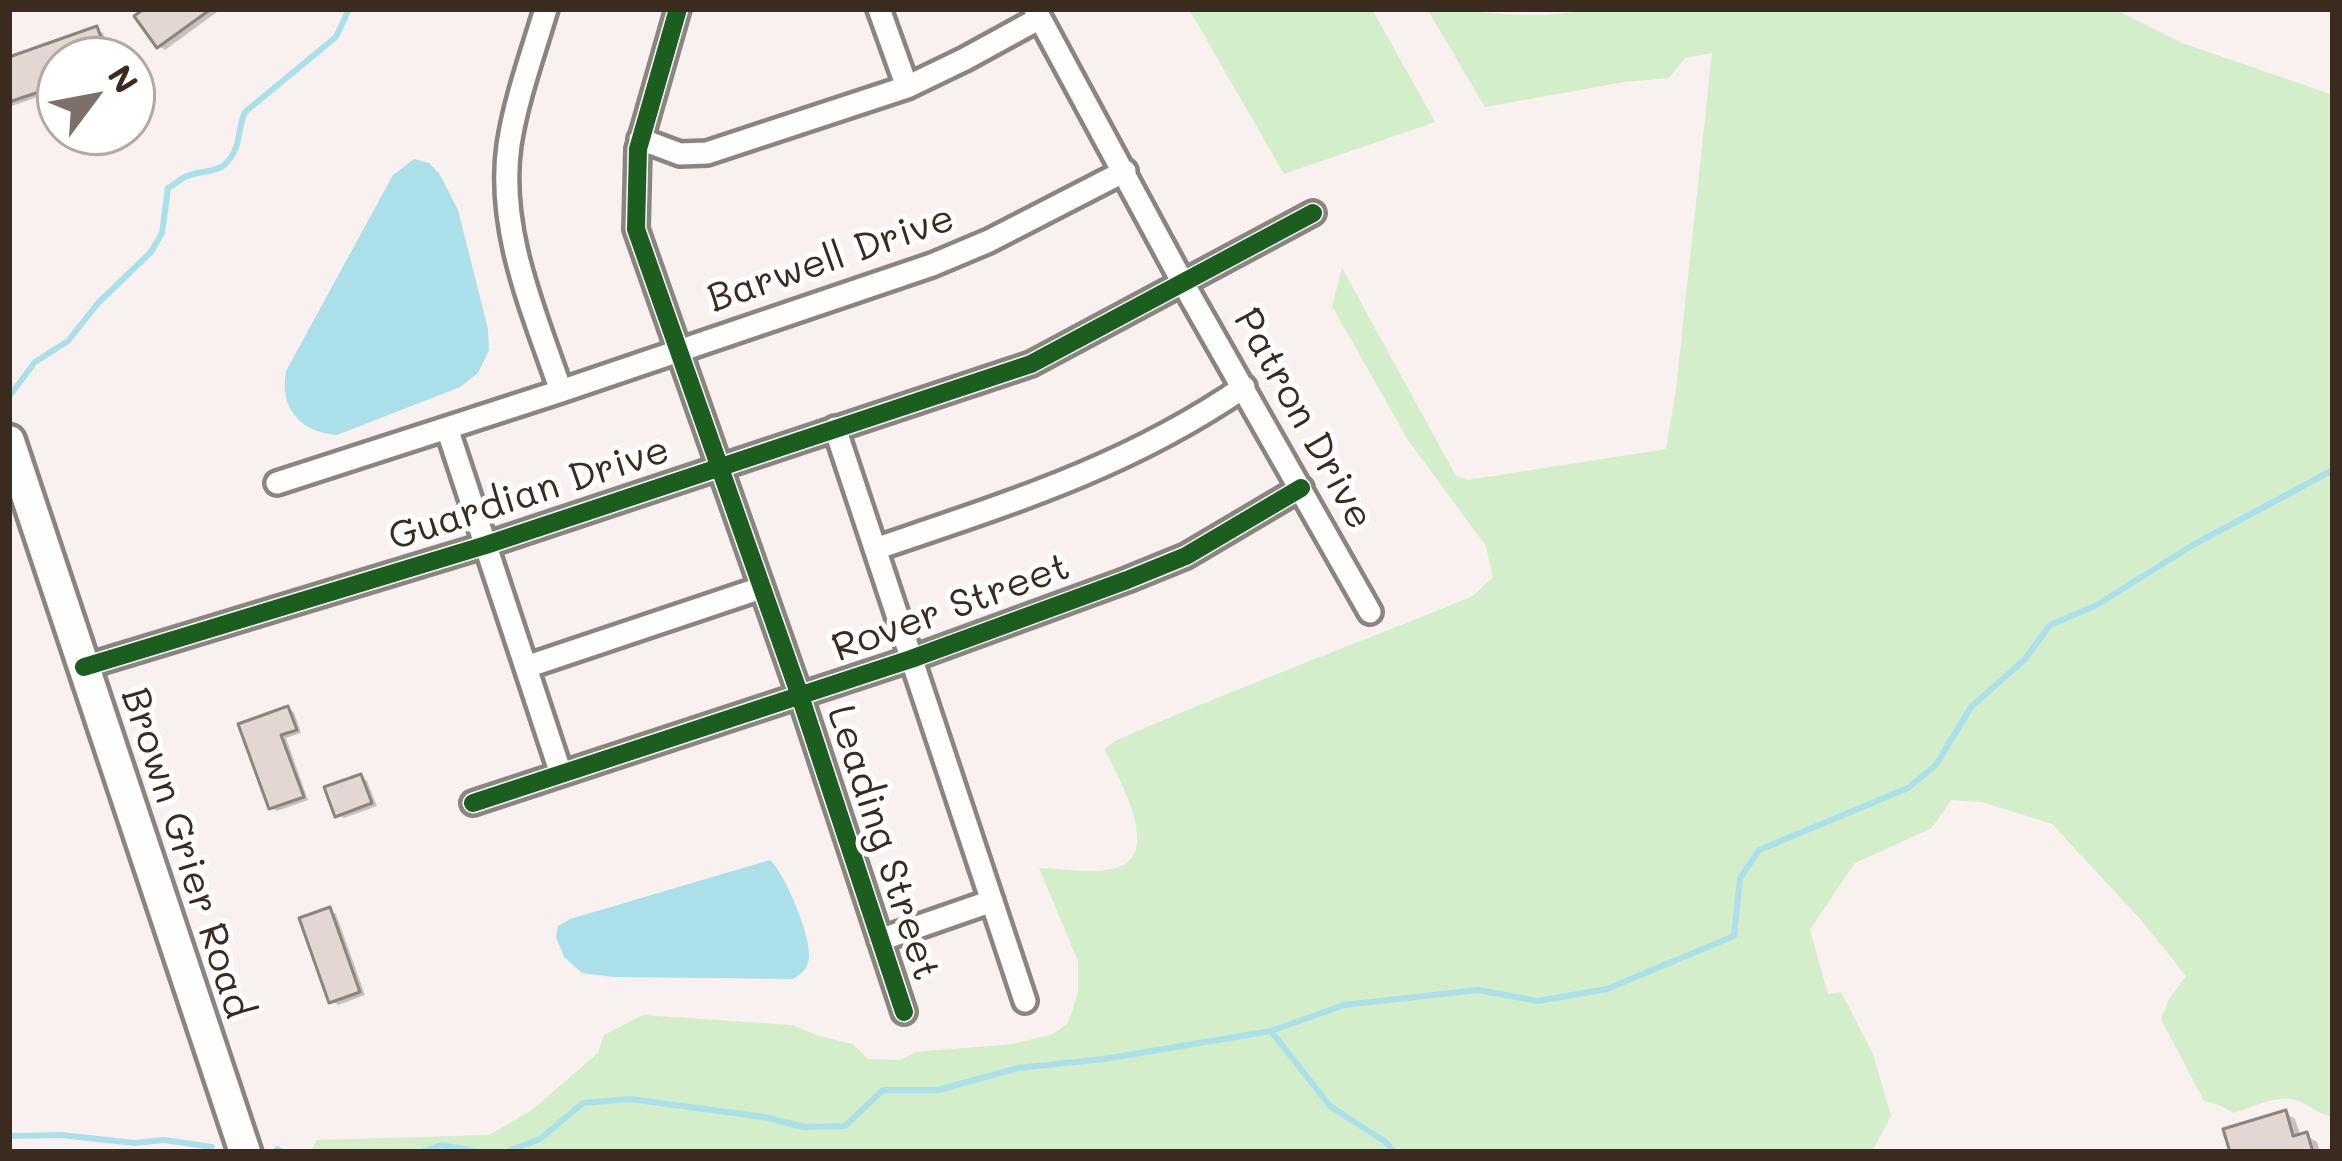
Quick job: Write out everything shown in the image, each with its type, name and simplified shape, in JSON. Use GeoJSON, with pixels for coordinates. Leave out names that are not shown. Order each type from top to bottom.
{"type":"FeatureCollection","features":[{"type":"Feature","properties":{"kind":"main road","name":"Brown Grier Road"},"geometry":{"type":"LineString","coordinates":[[9,441],[245,1152]]}},
{"type":"Feature","properties":{"kind":"street"},"geometry":{"type":"LineString","coordinates":[[546,9],[509,144],[507,182],[520,272],[561,391]]}},
{"type":"Feature","properties":{"kind":"street","name":"Leading Street"},"geometry":{"type":"LineString","coordinates":[[678,9],[640,139],[636,229],[800,696],[904,1012]]}},
{"type":"Feature","properties":{"kind":"street"},"geometry":{"type":"LineString","coordinates":[[879,9],[908,87]]}},
{"type":"Feature","properties":{"kind":"street"},"geometry":{"type":"LineString","coordinates":[[640,139],[680,154],[707,153],[908,87],[965,59],[1038,13]]}},
{"type":"Feature","properties":{"kind":"street","name":"Patron Drive"},"geometry":{"type":"LineString","coordinates":[[1038,13],[1370,612]]}},
{"type":"Feature","properties":{"kind":"street","name":"Barwell Drive"},"geometry":{"type":"LineString","coordinates":[[278,483],[932,265],[1029,222],[1125,171]]}},
{"type":"Feature","properties":{"kind":"street","name":"Guardian Drive"},"geometry":{"type":"LineString","coordinates":[[84,667],[487,545],[1030,364],[1313,213]]}},
{"type":"Feature","properties":{"kind":"street"},"geometry":{"type":"LineString","coordinates":[[875,549],[1113,462],[1244,387]]}},
{"type":"Feature","properties":{"kind":"street"},"geometry":{"type":"LineString","coordinates":[[447,428],[561,774]]}},
{"type":"Feature","properties":{"kind":"street"},"geometry":{"type":"LineString","coordinates":[[835,428],[1025,1001]]}},
{"type":"Feature","properties":{"kind":"street","name":"Rover Street"},"geometry":{"type":"LineString","coordinates":[[472,803],[911,659],[1127,580],[1186,556],[1300,488]]}},
{"type":"Feature","properties":{"kind":"street"},"geometry":{"type":"LineString","coordinates":[[526,667],[761,588]]}},
{"type":"Feature","properties":{"kind":"street"},"geometry":{"type":"LineString","coordinates":[[880,940],[992,901]]}},
{"type":"Feature","properties":{"kind":"green space"},"geometry":{"type":"Polygon","coordinates":[[[1189,9],[1372,9],[1435,122],[1284,174],[1189,9]]]}},
{"type":"Feature","properties":{"kind":"green space"},"geometry":{"type":"Polygon","coordinates":[[[1427,9],[1527,15],[1586,9],[2114,9],[2182,43],[2333,95],[2333,1117],[2288,1099],[2234,1113],[2204,1101],[2161,1019],[2186,976],[2142,921],[2052,824],[1982,802],[1951,800],[1932,828],[1855,863],[1810,930],[1828,994],[1841,992],[1873,1054],[1891,1116],[1872,1152],[310,1152],[317,1140],[489,1135],[532,1110],[598,1053],[604,1035],[643,1015],[792,1025],[853,1044],[868,1059],[901,1060],[916,1052],[1013,1044],[1053,1034],[1068,1023],[1078,993],[1078,961],[1039,868],[1106,870],[1125,864],[1134,854],[1132,809],[1105,749],[1204,703],[1473,596],[1493,577],[1486,546],[1408,440],[1332,306],[1342,268],[1456,476],[1468,480],[1666,449],[1712,53],[1685,58],[1669,78],[1485,107],[1427,9]]]}},
{"type":"Feature","properties":{"kind":"water"},"geometry":{"type":"Polygon","coordinates":[[[414,159],[429,163],[439,173],[458,210],[489,350],[478,373],[460,387],[337,435],[312,429],[289,407],[286,371],[393,175],[414,159]]]}},
{"type":"Feature","properties":{"kind":"water"},"geometry":{"type":"Polygon","coordinates":[[[770,860],[789,891],[809,947],[806,967],[793,979],[613,977],[582,973],[564,957],[556,937],[558,926],[570,919],[770,860]]]}},
{"type":"Feature","properties":{"kind":"building"},"geometry":{"type":"Polygon","coordinates":[[[144,9],[211,9],[157,48],[156,36],[148,36],[134,16],[144,9]]]}},
{"type":"Feature","properties":{"kind":"building"},"geometry":{"type":"Polygon","coordinates":[[[97,26],[101,36],[69,36],[97,26]]]}},
{"type":"Feature","properties":{"kind":"building"},"geometry":{"type":"Polygon","coordinates":[[[36,47],[36,93],[9,102],[9,57],[36,47]]]}},
{"type":"Feature","properties":{"kind":"building"},"geometry":{"type":"Polygon","coordinates":[[[288,706],[297,730],[281,735],[304,797],[269,809],[238,724],[288,706]]]}},
{"type":"Feature","properties":{"kind":"building"},"geometry":{"type":"Polygon","coordinates":[[[361,774],[372,803],[335,817],[324,787],[361,774]]]}},
{"type":"Feature","properties":{"kind":"building"},"geometry":{"type":"Polygon","coordinates":[[[330,907],[360,992],[329,1003],[299,918],[330,907]]]}},
{"type":"Feature","properties":{"kind":"building"},"geometry":{"type":"Polygon","coordinates":[[[2286,1110],[2293,1136],[2307,1132],[2313,1152],[2230,1152],[2223,1129],[2286,1110]]]}},
{"type":"Feature","properties":{"kind":"waterway"},"geometry":{"type":"LineString","coordinates":[[11,394],[35,362],[68,341],[98,303],[151,252],[162,233],[168,188],[185,177],[225,165],[235,150],[245,112],[336,37],[349,9]]}},
{"type":"Feature","properties":{"kind":"waterway"},"geometry":{"type":"LineString","coordinates":[[506,1152],[540,1139],[583,1103],[630,1099],[804,1127],[845,1126],[883,1090],[938,1090],[1018,1068],[1271,1031],[1344,1005],[1478,990],[1538,1001],[1607,989],[1734,936],[1740,878],[1759,850],[1908,788],[1936,765],[1971,707],[2025,659],[2050,625],[2095,606],[2193,545],[2333,470]]}},
{"type":"Feature","properties":{"kind":"waterway"},"geometry":{"type":"LineString","coordinates":[[1271,1031],[1330,1106],[1387,1143],[1393,1152]]}},
{"type":"Feature","properties":{"kind":"waterway"},"geometry":{"type":"LineString","coordinates":[[9,1136],[61,1135],[135,1143],[164,1140],[212,1147]]}},
{"type":"Feature","properties":{"kind":"waterway"},"geometry":{"type":"LineString","coordinates":[[421,1152],[441,1145],[480,1152]]}},
{"type":"Feature","properties":{"kind":"waterway"},"geometry":{"type":"LineString","coordinates":[[277,1149],[282,1152]]}},
{"type":"Feature","properties":{"kind":"cycle path"},"geometry":{"type":"LineString","coordinates":[[678,9],[638,149],[636,229],[800,696],[904,1012]]}},
{"type":"Feature","properties":{"kind":"cycle path"},"geometry":{"type":"LineString","coordinates":[[84,667],[486,545],[1031,364],[1313,213]]}},
{"type":"Feature","properties":{"kind":"cycle path"},"geometry":{"type":"LineString","coordinates":[[473,803],[911,659],[1127,580],[1186,556],[1301,488]]}}]}
